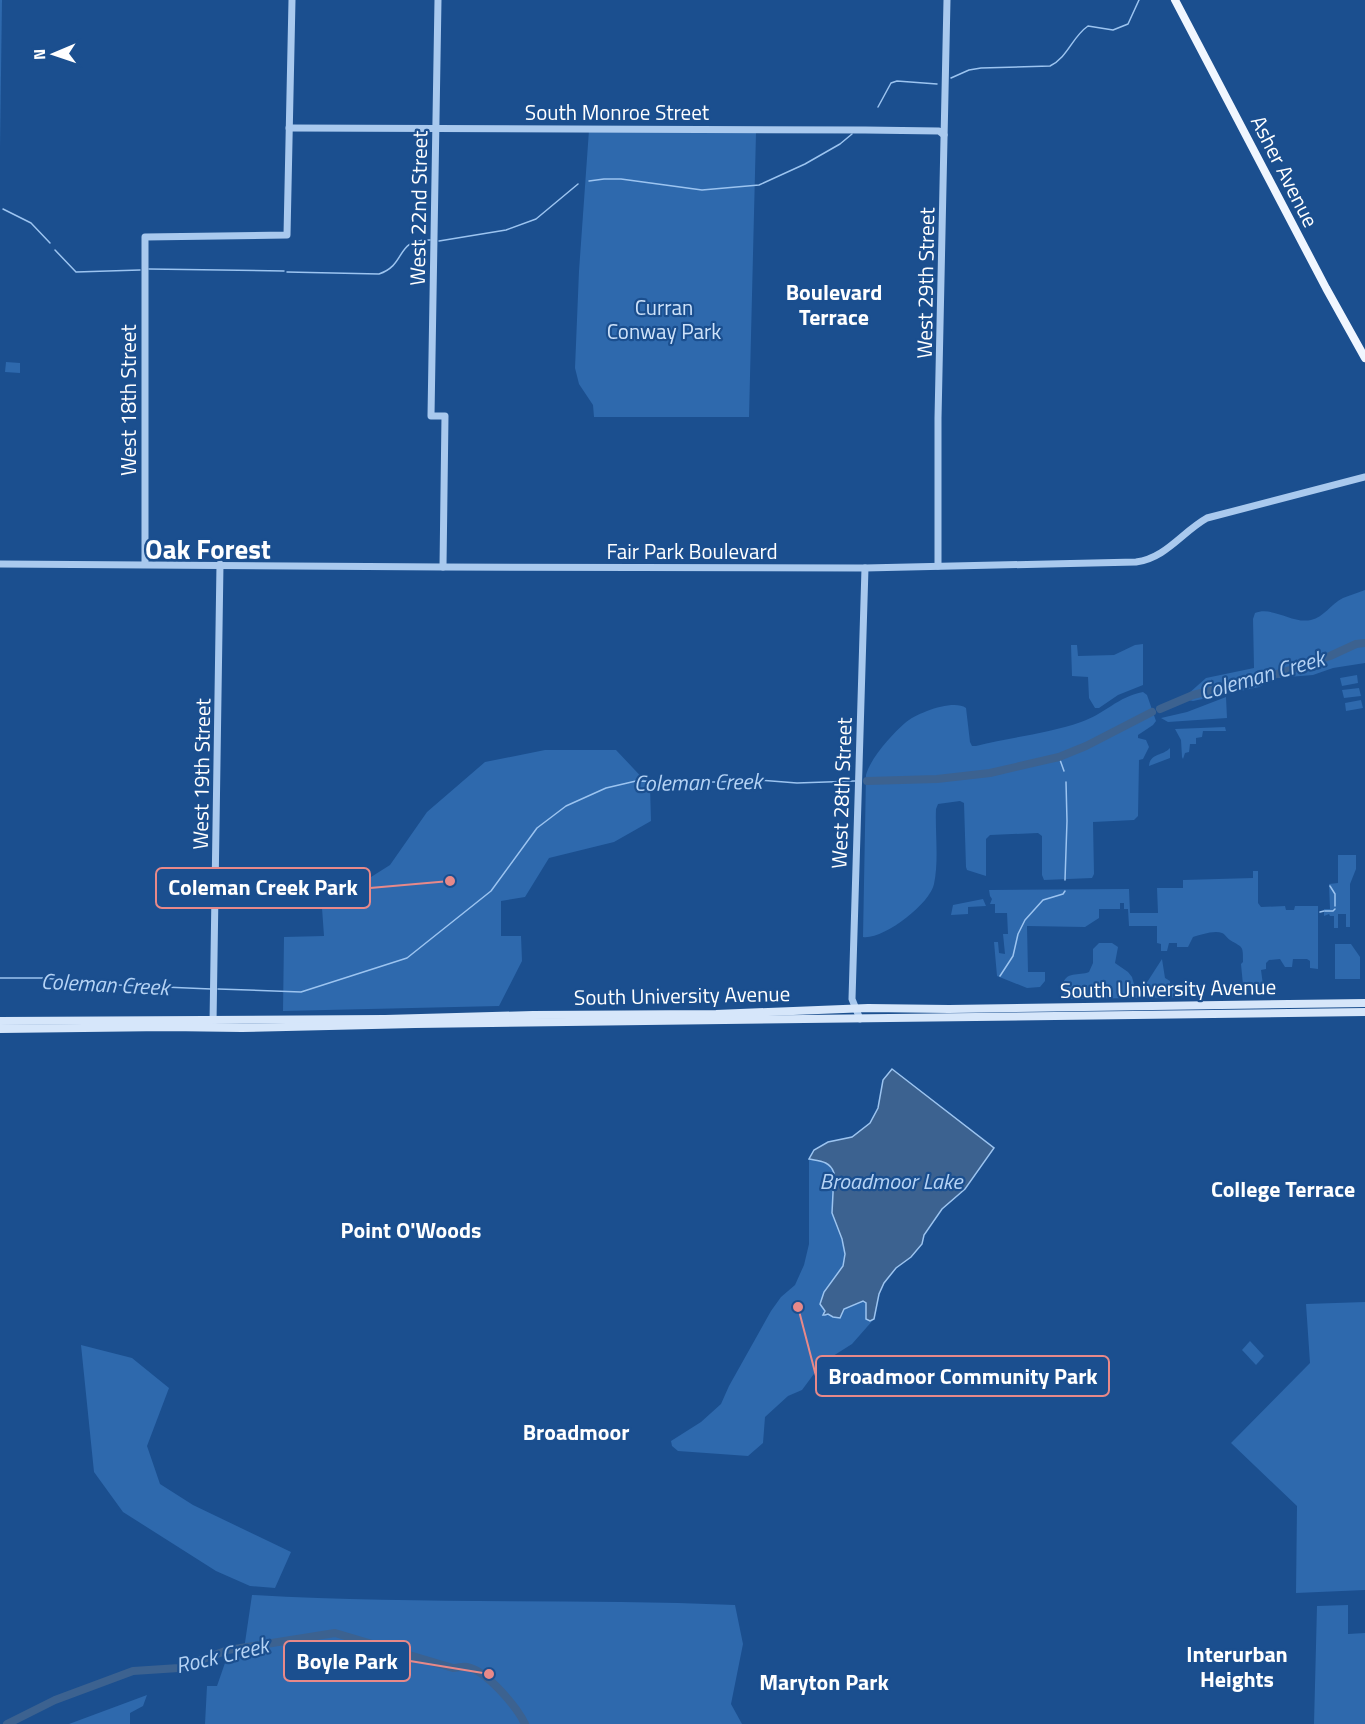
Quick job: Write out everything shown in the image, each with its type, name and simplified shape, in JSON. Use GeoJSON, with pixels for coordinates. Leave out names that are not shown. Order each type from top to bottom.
{"type":"FeatureCollection","features":[{"type":"Feature","properties":{"kind":"main road","name":"Asher Avenue"},"geometry":{"type":"LineString","coordinates":[[1175,0],[1365,358]]}},
{"type":"Feature","properties":{"kind":"main road","name":"South University Avenue"},"geometry":{"type":"LineString","coordinates":[[0,1029],[857,1009],[1365,1003]]}},
{"type":"Feature","properties":{"kind":"main road","name":"South University Avenue"},"geometry":{"type":"LineString","coordinates":[[0,1021],[213,1024],[860,1019],[1365,1011]]}},
{"type":"Feature","properties":{"kind":"street"},"geometry":{"type":"LineString","coordinates":[[289,128],[292,0]]}},
{"type":"Feature","properties":{"kind":"street","name":"West 22nd Street"},"geometry":{"type":"LineString","coordinates":[[438,0],[431,416],[445,416],[443,567]]}},
{"type":"Feature","properties":{"kind":"street","name":"West 29th Street"},"geometry":{"type":"LineString","coordinates":[[938,566],[938,418],[947,0]]}},
{"type":"Feature","properties":{"kind":"street","name":"South Monroe Street"},"geometry":{"type":"LineString","coordinates":[[289,128],[865,130],[939,131],[944,135]]}},
{"type":"Feature","properties":{"kind":"street","name":"West 18th Street"},"geometry":{"type":"LineString","coordinates":[[145,564],[145,237],[288,235],[289,128]]}},
{"type":"Feature","properties":{"kind":"street","name":"Fair Park Boulevard"},"geometry":{"type":"LineString","coordinates":[[0,564],[865,568],[1141,561],[1160,555],[1173,546],[1189,529],[1207,518],[1365,477]]}},
{"type":"Feature","properties":{"kind":"street","name":"West 19th Street"},"geometry":{"type":"LineString","coordinates":[[213,1024],[220,564]]}},
{"type":"Feature","properties":{"kind":"street","name":"West 28th Street"},"geometry":{"type":"LineString","coordinates":[[860,1019],[852,999],[865,568]]}},
{"type":"Feature","properties":{"kind":"green space"},"geometry":{"type":"Polygon","coordinates":[[[0,0],[2,0],[0,148],[0,0]]]}},
{"type":"Feature","properties":{"kind":"green space","name":"Curran Conway Park"},"geometry":{"type":"Polygon","coordinates":[[[589,130],[756,133],[749,417],[594,417],[593,405],[579,384],[575,368],[589,130]]]}},
{"type":"Feature","properties":{"kind":"green space"},"geometry":{"type":"Polygon","coordinates":[[[6,362],[20,363],[20,373],[5,372],[6,362]]]}},
{"type":"Feature","properties":{"kind":"green space"},"geometry":{"type":"Polygon","coordinates":[[[1365,590],[1365,663],[1333,668],[1313,675],[1276,678],[1259,687],[1193,701],[1188,700],[1188,694],[1206,678],[1254,668],[1253,619],[1255,613],[1262,611],[1297,620],[1311,620],[1320,616],[1343,598],[1365,590]]]}},
{"type":"Feature","properties":{"kind":"green space"},"geometry":{"type":"Polygon","coordinates":[[[1143,644],[1143,685],[1095,708],[1089,698],[1088,677],[1072,676],[1071,645],[1077,645],[1078,656],[1114,655],[1135,645],[1143,644]]]}},
{"type":"Feature","properties":{"kind":"green space"},"geometry":{"type":"Polygon","coordinates":[[[1357,675],[1358,683],[1342,686],[1340,678],[1357,675]]]}},
{"type":"Feature","properties":{"kind":"green space"},"geometry":{"type":"Polygon","coordinates":[[[1359,688],[1361,696],[1344,698],[1342,690],[1359,688]]]}},
{"type":"Feature","properties":{"kind":"green space"},"geometry":{"type":"Polygon","coordinates":[[[1143,692],[1147,695],[1156,721],[1138,735],[1138,738],[1146,740],[1149,747],[1143,759],[1139,760],[1138,816],[1134,820],[1093,822],[1094,874],[1092,878],[1044,880],[1042,836],[1038,833],[990,835],[986,839],[986,876],[967,870],[964,803],[960,801],[938,804],[936,809],[936,866],[931,892],[915,910],[893,927],[882,933],[863,937],[866,775],[882,747],[905,723],[935,708],[960,706],[966,708],[970,742],[972,746],[976,746],[1055,730],[1081,722],[1126,697],[1143,692]]]}},
{"type":"Feature","properties":{"kind":"green space"},"geometry":{"type":"Polygon","coordinates":[[[1226,697],[1227,718],[1168,722],[1161,718],[1187,712],[1226,697]]]}},
{"type":"Feature","properties":{"kind":"green space"},"geometry":{"type":"Polygon","coordinates":[[[1361,700],[1363,708],[1346,711],[1345,703],[1361,700]]]}},
{"type":"Feature","properties":{"kind":"green space"},"geometry":{"type":"Polygon","coordinates":[[[1225,727],[1226,731],[1203,731],[1202,737],[1196,738],[1196,744],[1190,744],[1189,752],[1185,753],[1183,759],[1181,740],[1175,729],[1225,727]]]}},
{"type":"Feature","properties":{"kind":"green space"},"geometry":{"type":"Polygon","coordinates":[[[1170,748],[1170,758],[1149,766],[1154,757],[1170,748]]]}},
{"type":"Feature","properties":{"kind":"green space"},"geometry":{"type":"Polygon","coordinates":[[[545,750],[616,750],[650,786],[651,821],[614,842],[549,858],[525,897],[501,901],[501,936],[521,936],[522,961],[499,1006],[283,1011],[284,937],[324,936],[322,908],[390,865],[427,812],[485,762],[545,750]]]}},
{"type":"Feature","properties":{"kind":"green space"},"geometry":{"type":"Polygon","coordinates":[[[1338,855],[1356,855],[1356,869],[1350,884],[1350,927],[1346,927],[1346,914],[1338,914],[1338,928],[1334,928],[1334,916],[1329,914],[1324,916],[1324,909],[1330,909],[1329,884],[1338,883],[1338,855]]]}},
{"type":"Feature","properties":{"kind":"green space"},"geometry":{"type":"Polygon","coordinates":[[[1253,871],[1258,871],[1258,903],[1261,907],[1285,906],[1286,910],[1294,910],[1295,906],[1318,906],[1318,969],[1310,968],[1310,961],[1307,959],[1293,959],[1292,967],[1285,967],[1280,959],[1269,960],[1266,963],[1266,969],[1261,970],[1263,985],[1243,985],[1242,950],[1223,934],[1211,932],[1193,937],[1188,947],[1177,947],[1177,943],[1169,943],[1167,951],[1161,951],[1161,944],[1157,943],[1157,926],[1129,926],[1128,909],[1124,909],[1124,903],[1120,903],[1120,909],[1099,909],[1099,918],[1085,927],[1027,926],[1028,972],[1045,972],[1045,981],[1040,987],[1027,988],[997,976],[994,942],[998,942],[999,953],[1005,954],[1003,934],[1008,934],[1007,913],[995,913],[995,904],[990,904],[992,899],[989,890],[1129,889],[1130,913],[1158,913],[1157,888],[1183,888],[1183,880],[1253,878],[1253,871]]]}},
{"type":"Feature","properties":{"kind":"green space"},"geometry":{"type":"Polygon","coordinates":[[[983,899],[986,906],[968,907],[968,914],[951,915],[953,905],[983,899]]]}},
{"type":"Feature","properties":{"kind":"green space"},"geometry":{"type":"Polygon","coordinates":[[[1099,943],[1112,943],[1118,947],[1115,963],[1132,977],[1135,988],[1144,987],[1162,959],[1165,978],[1170,981],[1170,984],[1200,985],[1205,989],[1205,994],[1199,997],[1067,999],[1063,991],[1064,981],[1069,976],[1089,972],[1093,963],[1093,949],[1099,943]]]}},
{"type":"Feature","properties":{"kind":"green space"},"geometry":{"type":"Polygon","coordinates":[[[1335,944],[1351,944],[1360,957],[1360,979],[1335,979],[1335,944]]]}},
{"type":"Feature","properties":{"kind":"green space"},"geometry":{"type":"Polygon","coordinates":[[[809,1159],[829,1164],[836,1176],[833,1217],[843,1244],[845,1259],[840,1273],[824,1292],[828,1314],[863,1301],[866,1303],[870,1321],[874,1319],[852,1344],[822,1363],[802,1390],[788,1396],[765,1417],[763,1443],[748,1456],[678,1451],[672,1446],[671,1441],[701,1422],[721,1404],[771,1311],[781,1297],[795,1285],[804,1265],[809,1244],[809,1159]]]}},
{"type":"Feature","properties":{"kind":"green space"},"geometry":{"type":"Polygon","coordinates":[[[1365,1302],[1365,1590],[1296,1593],[1297,1506],[1231,1443],[1310,1363],[1306,1304],[1365,1302]]]}},
{"type":"Feature","properties":{"kind":"green space"},"geometry":{"type":"Polygon","coordinates":[[[1250,1341],[1264,1356],[1256,1365],[1242,1350],[1250,1341]]]}},
{"type":"Feature","properties":{"kind":"green space"},"geometry":{"type":"Polygon","coordinates":[[[81,1345],[132,1358],[169,1388],[147,1446],[160,1484],[193,1505],[291,1552],[275,1588],[250,1586],[216,1571],[123,1512],[94,1472],[81,1345]]]}},
{"type":"Feature","properties":{"kind":"green space"},"geometry":{"type":"Polygon","coordinates":[[[252,1595],[373,1600],[735,1605],[743,1644],[731,1704],[742,1724],[205,1724],[207,1686],[217,1686],[226,1660],[243,1656],[252,1595]]]}},
{"type":"Feature","properties":{"kind":"green space"},"geometry":{"type":"Polygon","coordinates":[[[1348,1605],[1348,1634],[1365,1633],[1365,1724],[1314,1724],[1317,1606],[1348,1605]]]}},
{"type":"Feature","properties":{"kind":"green space"},"geometry":{"type":"Polygon","coordinates":[[[147,1695],[143,1706],[130,1713],[130,1724],[69,1724],[147,1695]]]}},
{"type":"Feature","properties":{"kind":"water","name":"Broadmoor Lake"},"geometry":{"type":"Polygon","coordinates":[[[892,1069],[994,1148],[965,1189],[942,1209],[924,1235],[922,1244],[911,1257],[896,1268],[884,1283],[879,1294],[874,1319],[870,1321],[866,1319],[866,1303],[863,1301],[844,1309],[840,1318],[828,1314],[823,1315],[825,1311],[820,1304],[824,1292],[843,1266],[845,1254],[832,1213],[834,1173],[827,1164],[809,1159],[814,1150],[828,1142],[852,1137],[870,1123],[878,1108],[883,1080],[892,1069]]]}},
{"type":"Feature","properties":{"kind":"waterway"},"geometry":{"type":"LineString","coordinates":[[951,78],[969,70],[981,68],[1050,66],[1061,58],[1088,26],[1113,30],[1128,24],[1139,0]]}},
{"type":"Feature","properties":{"kind":"waterway"},"geometry":{"type":"LineString","coordinates":[[878,107],[891,83],[897,81],[937,84]]}},
{"type":"Feature","properties":{"kind":"waterway"},"geometry":{"type":"LineString","coordinates":[[589,181],[621,179],[702,190],[759,185],[805,164],[840,144],[852,134]]}},
{"type":"Feature","properties":{"kind":"waterway"},"geometry":{"type":"LineString","coordinates":[[439,241],[506,230],[536,219],[578,184]]}},
{"type":"Feature","properties":{"kind":"waterway"},"geometry":{"type":"LineString","coordinates":[[3,209],[31,223],[50,243]]}},
{"type":"Feature","properties":{"kind":"waterway"},"geometry":{"type":"LineString","coordinates":[[287,272],[379,274],[388,270],[411,243],[430,240]]}},
{"type":"Feature","properties":{"kind":"waterway"},"geometry":{"type":"LineString","coordinates":[[55,250],[76,272],[140,270]]}},
{"type":"Feature","properties":{"kind":"waterway"},"geometry":{"type":"LineString","coordinates":[[149,269],[284,271]]}},
{"type":"Feature","properties":{"kind":"waterway","name":"Coleman Creek"},"geometry":{"type":"LineString","coordinates":[[1160,709],[1193,695],[1281,673],[1330,656],[1356,644],[1365,643]]}},
{"type":"Feature","properties":{"kind":"waterway","name":"Coleman Creek"},"geometry":{"type":"LineString","coordinates":[[867,781],[937,779],[990,773],[1059,757],[1086,746],[1152,712]]}},
{"type":"Feature","properties":{"kind":"waterway"},"geometry":{"type":"LineString","coordinates":[[1059,757],[1064,771]]}},
{"type":"Feature","properties":{"kind":"waterway","name":"Coleman Creek"},"geometry":{"type":"LineString","coordinates":[[218,989],[301,992],[407,958],[491,891],[537,828],[566,806],[606,788],[636,781],[759,780],[797,783],[855,781]]}},
{"type":"Feature","properties":{"kind":"waterway"},"geometry":{"type":"LineString","coordinates":[[1065,880],[1066,782]]}},
{"type":"Feature","properties":{"kind":"waterway"},"geometry":{"type":"LineString","coordinates":[[1330,886],[1335,894],[1335,906]]}},
{"type":"Feature","properties":{"kind":"waterway"},"geometry":{"type":"LineString","coordinates":[[1000,976],[1013,956],[1018,934],[1025,920],[1043,900],[1063,894],[1065,891]]}},
{"type":"Feature","properties":{"kind":"waterway"},"geometry":{"type":"LineString","coordinates":[[1325,911],[1335,909]]}},
{"type":"Feature","properties":{"kind":"waterway"},"geometry":{"type":"LineString","coordinates":[[1320,912],[1324,911]]}},
{"type":"Feature","properties":{"kind":"waterway","name":"Coleman Creek"},"geometry":{"type":"LineString","coordinates":[[0,978],[45,978],[94,984],[211,989]]}},
{"type":"Feature","properties":{"kind":"waterway","name":"Rock Creek"},"geometry":{"type":"LineString","coordinates":[[7,1724],[55,1700],[133,1671],[179,1668],[228,1650],[335,1633],[453,1668],[465,1667],[475,1670],[500,1690],[525,1724]]}},
{"type":"Feature","properties":{"kind":"place","name":"Coleman Creek Park"},"geometry":{"type":"Point","coordinates":[450,881]}},
{"type":"Feature","properties":{"kind":"place","name":"Broadmoor Community Park"},"geometry":{"type":"Point","coordinates":[798,1307]}},
{"type":"Feature","properties":{"kind":"place","name":"Boyle Park"},"geometry":{"type":"Point","coordinates":[489,1674]}},
{"type":"Feature","properties":{"kind":"district","name":"Boulevard Terrace"},"geometry":{"type":"Point","coordinates":[834,304]}},
{"type":"Feature","properties":{"kind":"district","name":"Oak Forest"},"geometry":{"type":"Point","coordinates":[208,548]}},
{"type":"Feature","properties":{"kind":"district","name":"College Terrace"},"geometry":{"type":"Point","coordinates":[1283,1189]}},
{"type":"Feature","properties":{"kind":"district","name":"Point O'Woods"},"geometry":{"type":"Point","coordinates":[411,1230]}},
{"type":"Feature","properties":{"kind":"district","name":"Broadmoor"},"geometry":{"type":"Point","coordinates":[576,1432]}},
{"type":"Feature","properties":{"kind":"district","name":"Interurban Heights"},"geometry":{"type":"Point","coordinates":[1237,1667]}},
{"type":"Feature","properties":{"kind":"district","name":"Maryton Park"},"geometry":{"type":"Point","coordinates":[824,1682]}}]}
